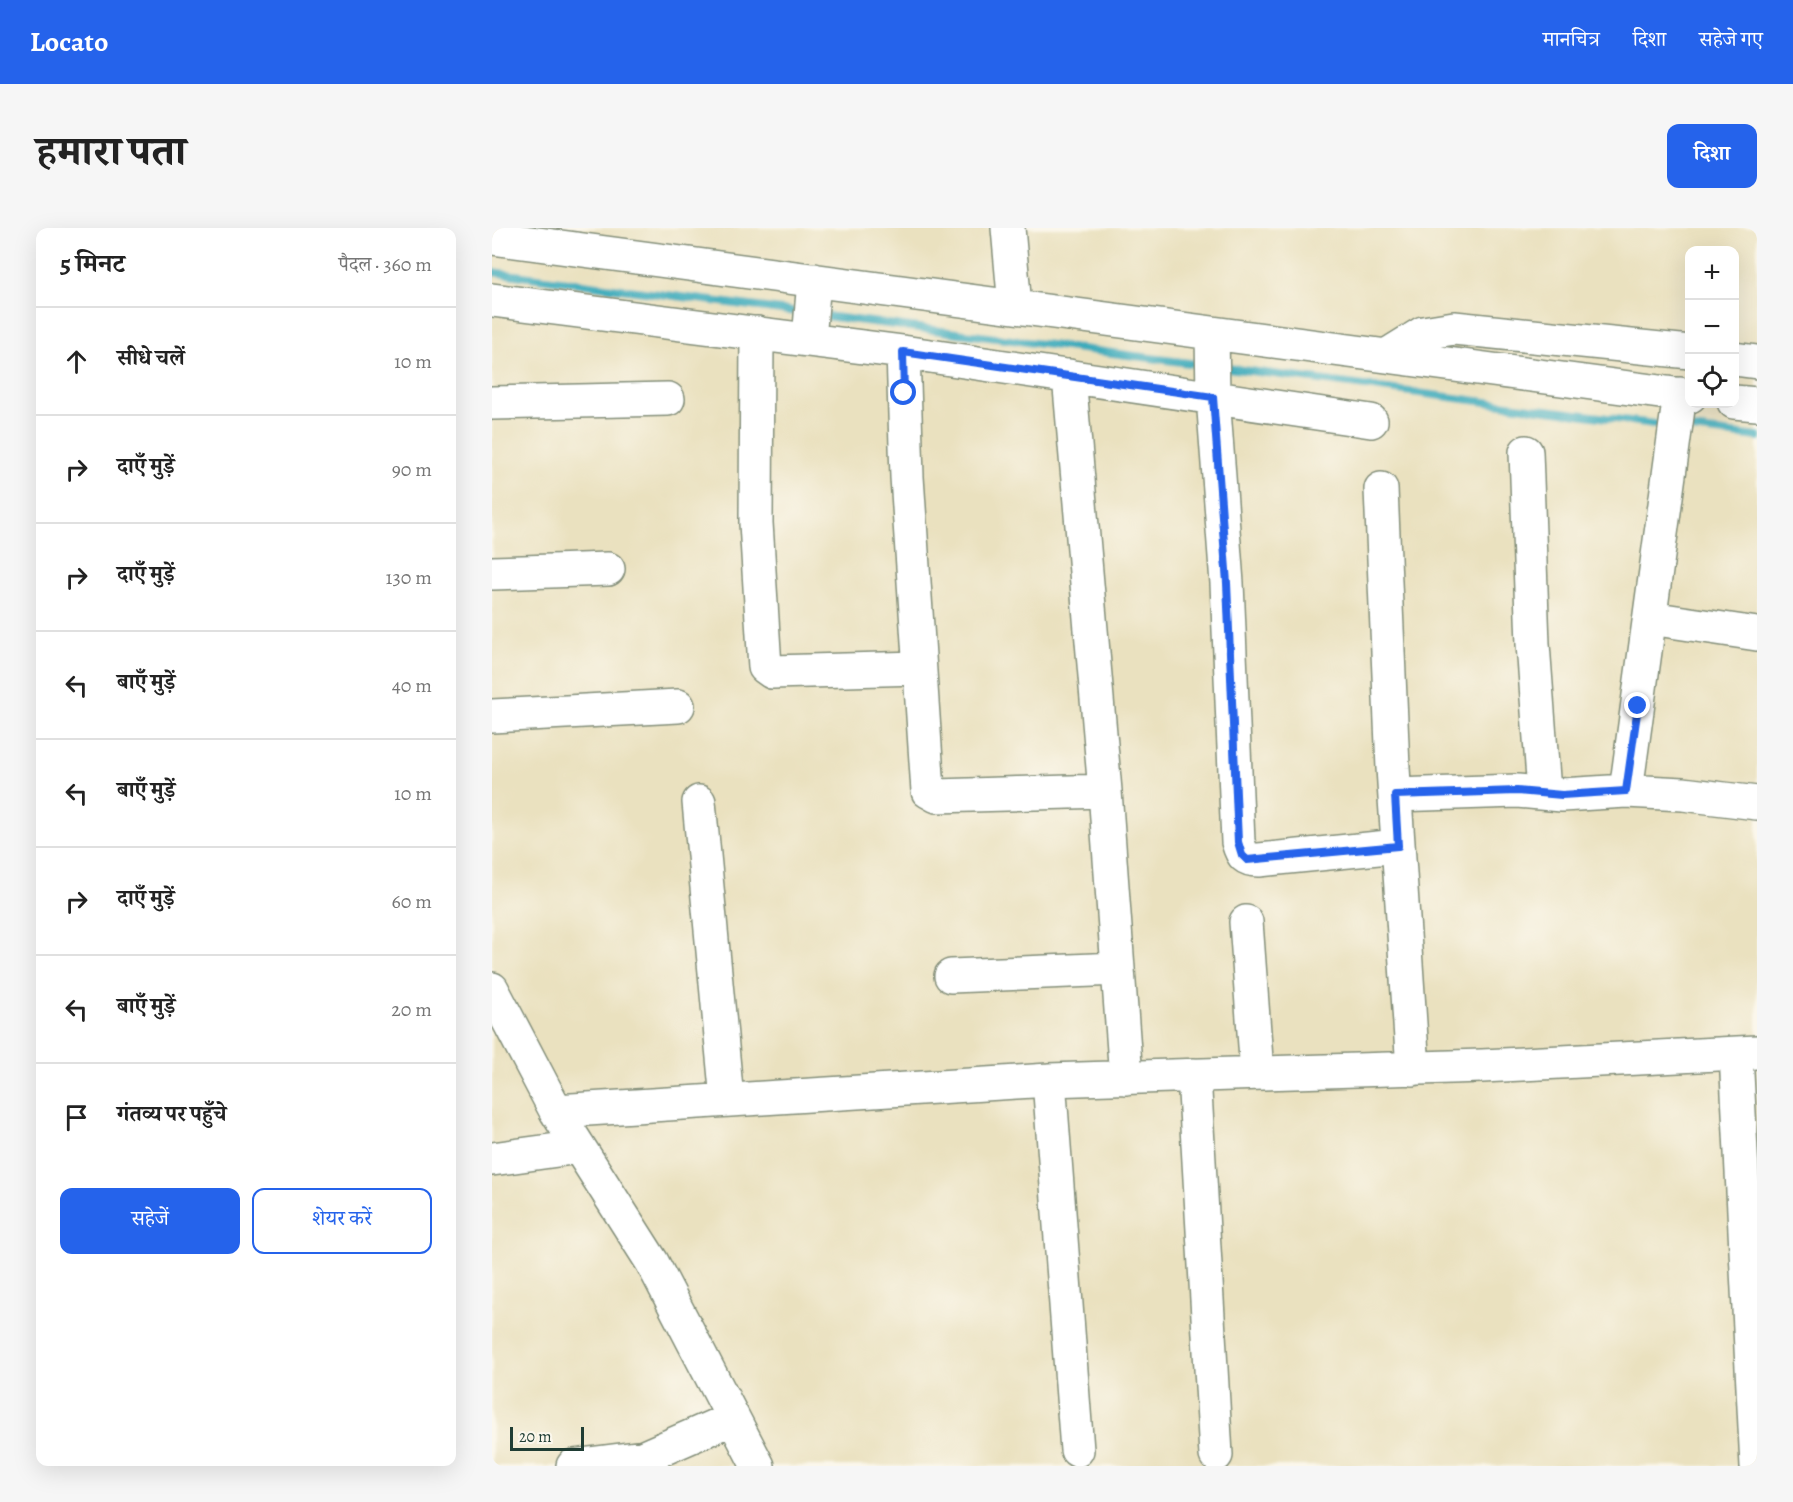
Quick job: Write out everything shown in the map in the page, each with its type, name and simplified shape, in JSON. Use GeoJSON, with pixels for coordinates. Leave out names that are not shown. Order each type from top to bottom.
{"type":"FeatureCollection","features":[{"type":"Feature","properties":{"kind":"street"},"geometry":{"type":"LineString","coordinates":[[1008,228],[1015,307]]}},
{"type":"Feature","properties":{"kind":"street"},"geometry":{"type":"LineString","coordinates":[[492,238],[588,239],[811,311],[903,352],[1069,376],[1386,356],[1679,411],[1626,791]]}},
{"type":"Feature","properties":{"kind":"street"},"geometry":{"type":"LineString","coordinates":[[492,300],[757,333],[811,311],[1015,307],[1213,367],[1371,421]]}},
{"type":"Feature","properties":{"kind":"street"},"geometry":{"type":"LineString","coordinates":[[1386,356],[1423,333],[1454,328],[1685,352]]}},
{"type":"Feature","properties":{"kind":"street"},"geometry":{"type":"LineString","coordinates":[[757,333],[756,523],[765,667],[772,672],[920,668]]}},
{"type":"Feature","properties":{"kind":"street"},"geometry":{"type":"LineString","coordinates":[[903,352],[907,477],[928,791],[938,796],[1105,791]]}},
{"type":"Feature","properties":{"kind":"street"},"geometry":{"type":"LineString","coordinates":[[1739,360],[1757,362]]}},
{"type":"Feature","properties":{"kind":"street"},"geometry":{"type":"LineString","coordinates":[[1213,367],[1228,606],[1238,842],[1242,855],[1247,860],[1259,860],[1398,846]]}},
{"type":"Feature","properties":{"kind":"street"},"geometry":{"type":"LineString","coordinates":[[1069,376],[1105,791],[1126,1078]]}},
{"type":"Feature","properties":{"kind":"street"},"geometry":{"type":"LineString","coordinates":[[492,403],[668,399]]}},
{"type":"Feature","properties":{"kind":"street"},"geometry":{"type":"LineString","coordinates":[[1739,403],[1757,405]]}},
{"type":"Feature","properties":{"kind":"street"},"geometry":{"type":"LineString","coordinates":[[1526,452],[1533,644],[1544,792]]}},
{"type":"Feature","properties":{"kind":"street"},"geometry":{"type":"LineString","coordinates":[[1381,489],[1395,795],[1413,1069]]}},
{"type":"Feature","properties":{"kind":"street"},"geometry":{"type":"LineString","coordinates":[[492,573],[608,569]]}},
{"type":"Feature","properties":{"kind":"street"},"geometry":{"type":"LineString","coordinates":[[1650,618],[1757,634]]}},
{"type":"Feature","properties":{"kind":"street"},"geometry":{"type":"LineString","coordinates":[[492,716],[678,706]]}},
{"type":"Feature","properties":{"kind":"street"},"geometry":{"type":"LineString","coordinates":[[1395,795],[1544,792],[1562,795],[1626,791],[1683,794],[1757,803]]}},
{"type":"Feature","properties":{"kind":"street"},"geometry":{"type":"LineString","coordinates":[[699,802],[727,1100]]}},
{"type":"Feature","properties":{"kind":"street"},"geometry":{"type":"LineString","coordinates":[[1245,922],[1257,1074]]}},
{"type":"Feature","properties":{"kind":"street"},"geometry":{"type":"LineString","coordinates":[[951,976],[1118,969]]}},
{"type":"Feature","properties":{"kind":"street"},"geometry":{"type":"LineString","coordinates":[[492,989],[556,1111],[652,1262],[758,1466]]}},
{"type":"Feature","properties":{"kind":"street"},"geometry":{"type":"LineString","coordinates":[[556,1111],[1049,1080],[1413,1069],[1747,1053],[1757,1466]]}},
{"type":"Feature","properties":{"kind":"street"},"geometry":{"type":"LineString","coordinates":[[1194,1076],[1216,1455]]}},
{"type":"Feature","properties":{"kind":"street"},"geometry":{"type":"LineString","coordinates":[[1049,1080],[1077,1450]]}},
{"type":"Feature","properties":{"kind":"street"},"geometry":{"type":"LineString","coordinates":[[492,1159],[579,1147]]}},
{"type":"Feature","properties":{"kind":"street"},"geometry":{"type":"LineString","coordinates":[[573,1466],[644,1456],[733,1418]]}},
{"type":"Feature","properties":{"kind":"waterway"},"geometry":{"type":"LineString","coordinates":[[492,272],[804,313]]}},
{"type":"Feature","properties":{"kind":"waterway"},"geometry":{"type":"LineString","coordinates":[[818,315],[1205,365]]}},
{"type":"Feature","properties":{"kind":"waterway"},"geometry":{"type":"LineString","coordinates":[[1220,367],[1669,426]]}},
{"type":"Feature","properties":{"kind":"waterway"},"geometry":{"type":"LineString","coordinates":[[1684,428],[1757,437]]}},
{"type":"Feature","properties":{"kind":"route"},"geometry":{"type":"LineString","coordinates":[[904,393],[903,352],[1213,397],[1238,778],[1238,842],[1242,855],[1247,860],[1398,846],[1395,795],[1517,791],[1562,795],[1626,791],[1638,706]]}}]}
